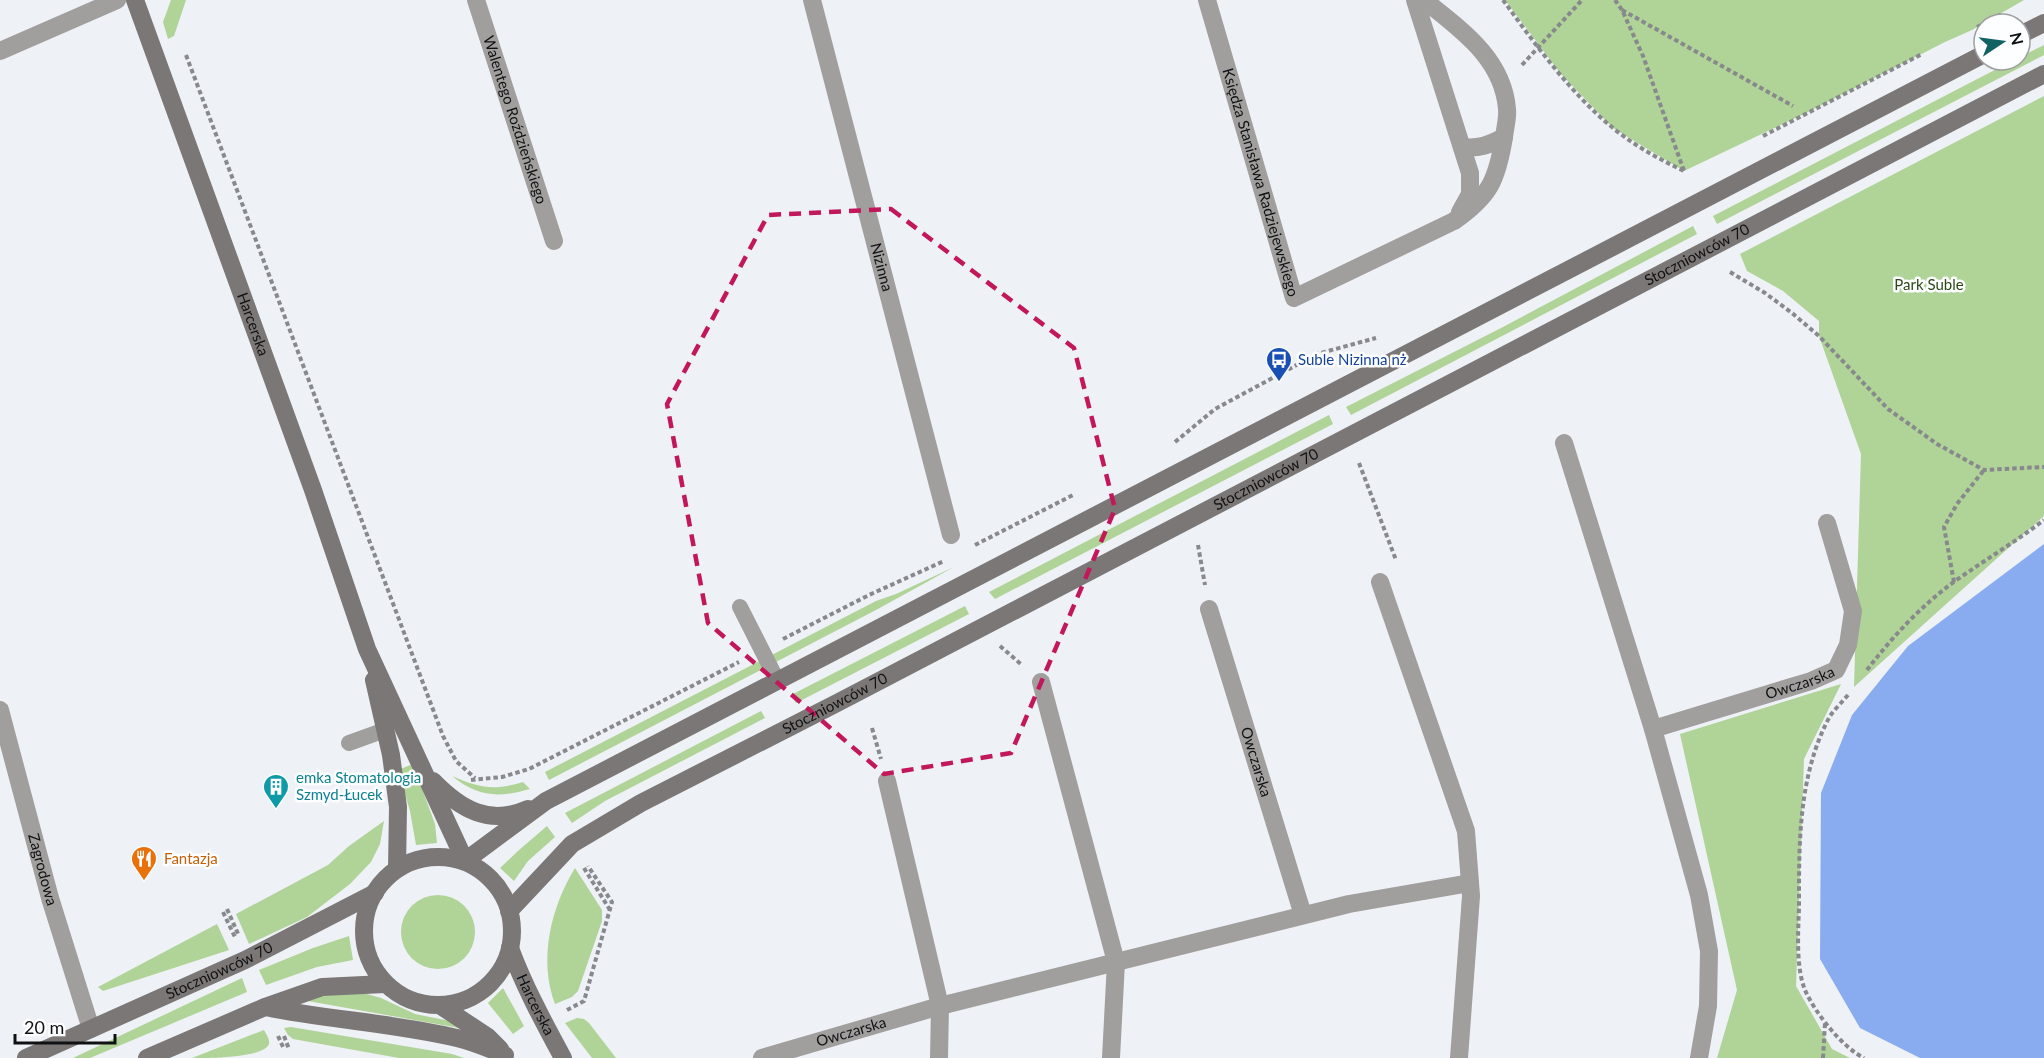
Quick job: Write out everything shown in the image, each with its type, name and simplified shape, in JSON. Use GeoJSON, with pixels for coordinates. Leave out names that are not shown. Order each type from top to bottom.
{"type":"FeatureCollection","features":[{"type":"Feature","properties":{"kind":"street"},"geometry":{"type":"LineString","coordinates":[[0,51],[117,0]]}},
{"type":"Feature","properties":{"kind":"street","name":"Harcerska"},"geometry":{"type":"LineString","coordinates":[[135,0],[313,490],[367,649],[391,755],[398,807],[397,869]]}},
{"type":"Feature","properties":{"kind":"street","name":"Walentego Roździeńskiego"},"geometry":{"type":"LineString","coordinates":[[476,0],[554,241]]}},
{"type":"Feature","properties":{"kind":"street","name":"Nizinna"},"geometry":{"type":"LineString","coordinates":[[812,0],[951,535]]}},
{"type":"Feature","properties":{"kind":"street","name":"Księdza Stanisława Radziejewskiego"},"geometry":{"type":"LineString","coordinates":[[1207,0],[1294,298],[1454,221],[1474,207],[1490,187],[1500,164],[1507,110],[1501,79],[1470,37],[1424,0]]}},
{"type":"Feature","properties":{"kind":"street"},"geometry":{"type":"LineString","coordinates":[[1415,0],[1470,172],[1470,194],[1454,221]]}},
{"type":"Feature","properties":{"kind":"street"},"geometry":{"type":"LineString","coordinates":[[425,772],[447,796],[478,814],[496,817],[513,816],[546,801],[1972,60]]}},
{"type":"Feature","properties":{"kind":"street","name":"Stoczniowców 70"},"geometry":{"type":"LineString","coordinates":[[509,911],[572,844],[641,803],[2044,74]]}},
{"type":"Feature","properties":{"kind":"street"},"geometry":{"type":"LineString","coordinates":[[1462,147],[1476,148],[1504,137]]}},
{"type":"Feature","properties":{"kind":"street"},"geometry":{"type":"LineString","coordinates":[[1564,443],[1653,729],[1699,895],[1709,951],[1708,1006],[1699,1058]]}},
{"type":"Feature","properties":{"kind":"street","name":"Owczarska"},"geometry":{"type":"LineString","coordinates":[[1653,729],[1812,681],[1836,670],[1848,645],[1853,611],[1827,523]]}},
{"type":"Feature","properties":{"kind":"street"},"geometry":{"type":"LineString","coordinates":[[1380,582],[1466,831],[1471,896],[1459,1058]]}},
{"type":"Feature","properties":{"kind":"street","name":"Owczarska"},"geometry":{"type":"LineString","coordinates":[[1209,609],[1303,915]]}},
{"type":"Feature","properties":{"kind":"street","name":"Harcerska"},"geometry":{"type":"LineString","coordinates":[[367,649],[465,861]]}},
{"type":"Feature","properties":{"kind":"street"},"geometry":{"type":"LineString","coordinates":[[1041,682],[1116,962],[1111,1058]]}},
{"type":"Feature","properties":{"kind":"street","name":"Zagrodowa"},"geometry":{"type":"LineString","coordinates":[[0,710],[50,898],[91,1029]]}},
{"type":"Feature","properties":{"kind":"street"},"geometry":{"type":"LineString","coordinates":[[887,781],[940,1006],[939,1058]]}},
{"type":"Feature","properties":{"kind":"street"},"geometry":{"type":"LineString","coordinates":[[465,861],[546,801]]}},
{"type":"Feature","properties":{"kind":"street"},"geometry":{"type":"LineString","coordinates":[[447,858],[465,861],[482,870],[491,880],[502,894],[509,911],[512,929],[510,948],[504,966],[493,982],[478,994],[460,1002],[441,1006],[421,1004],[402,996],[385,984],[371,964],[364,940],[365,915],[375,892],[397,869],[413,861],[447,858]]}},
{"type":"Feature","properties":{"kind":"street","name":"Owczarska"},"geometry":{"type":"LineString","coordinates":[[762,1058],[940,1006],[1303,915],[1349,904],[1470,883]]}},
{"type":"Feature","properties":{"kind":"street","name":"Stoczniowców 70"},"geometry":{"type":"LineString","coordinates":[[26,1058],[245,960],[375,892]]}},
{"type":"Feature","properties":{"kind":"street","name":"Harcerska"},"geometry":{"type":"LineString","coordinates":[[510,948],[544,1024],[563,1058]]}},
{"type":"Feature","properties":{"kind":"street"},"geometry":{"type":"LineString","coordinates":[[147,1058],[265,1007],[322,987],[385,984]]}},
{"type":"Feature","properties":{"kind":"street"},"geometry":{"type":"LineString","coordinates":[[441,1006],[488,1037],[507,1056]]}},
{"type":"Feature","properties":{"kind":"street"},"geometry":{"type":"LineString","coordinates":[[265,1007],[459,1038],[507,1056]]}},
{"type":"Feature","properties":{"kind":"lane"},"geometry":{"type":"LineString","coordinates":[[740,607],[777,680]]}},
{"type":"Feature","properties":{"kind":"lane"},"geometry":{"type":"LineString","coordinates":[[350,743],[385,730]]}},
{"type":"Feature","properties":{"kind":"path"},"geometry":{"type":"LineString","coordinates":[[1503,0],[1537,47],[1588,105],[1613,128],[1644,150],[1684,171],[1643,56],[1615,0]]}},
{"type":"Feature","properties":{"kind":"path"},"geometry":{"type":"LineString","coordinates":[[1504,95],[1516,72],[1582,0]]}},
{"type":"Feature","properties":{"kind":"path"},"geometry":{"type":"LineString","coordinates":[[1622,10],[1793,106]]}},
{"type":"Feature","properties":{"kind":"path"},"geometry":{"type":"LineString","coordinates":[[2004,12],[2008,10]]}},
{"type":"Feature","properties":{"kind":"path"},"geometry":{"type":"LineString","coordinates":[[183,48],[443,736],[456,761],[475,778],[502,777],[529,769],[869,595],[948,559]]}},
{"type":"Feature","properties":{"kind":"path"},"geometry":{"type":"LineString","coordinates":[[1758,139],[1925,52]]}},
{"type":"Feature","properties":{"kind":"path"},"geometry":{"type":"LineString","coordinates":[[1730,272],[1765,293],[1819,336],[1888,409],[1936,444],[1984,471],[2044,467]]}},
{"type":"Feature","properties":{"kind":"path"},"geometry":{"type":"LineString","coordinates":[[1165,447],[1175,442],[1215,409],[1317,354],[1375,338],[1385,333]]}},
{"type":"Feature","properties":{"kind":"path"},"geometry":{"type":"LineString","coordinates":[[1954,582],[1944,527],[1957,504],[1984,471]]}},
{"type":"Feature","properties":{"kind":"path"},"geometry":{"type":"LineString","coordinates":[[967,549],[1082,490]]}},
{"type":"Feature","properties":{"kind":"path"},"geometry":{"type":"LineString","coordinates":[[1861,678],[1890,640],[1954,582],[2044,520]]}},
{"type":"Feature","properties":{"kind":"path"},"geometry":{"type":"LineString","coordinates":[[1198,544],[1209,609]]}},
{"type":"Feature","properties":{"kind":"path"},"geometry":{"type":"LineString","coordinates":[[1854,687],[1831,715],[1813,760],[1801,810],[1798,954],[1805,990],[1825,1023],[1855,1053],[1864,1058]]}},
{"type":"Feature","properties":{"kind":"path"},"geometry":{"type":"LineString","coordinates":[[559,1014],[584,1001],[612,902],[585,863]]}},
{"type":"Feature","properties":{"kind":"path"},"geometry":{"type":"LineString","coordinates":[[223,912],[239,946]]}},
{"type":"Feature","properties":{"kind":"path"},"geometry":{"type":"LineString","coordinates":[[1823,1058],[1825,1023]]}},
{"type":"Feature","properties":{"kind":"highlighted area"},"geometry":{"type":"Polygon","coordinates":[[[891,209],[1074,348],[1115,509],[1011,753],[884,774],[708,623],[667,404],[768,215],[891,209]]]}},
{"type":"Feature","properties":{"kind":"green space"},"geometry":{"type":"Polygon","coordinates":[[[171,0],[186,0],[174,36],[168,39],[163,22],[171,0]]]}},
{"type":"Feature","properties":{"kind":"green space"},"geometry":{"type":"Polygon","coordinates":[[[1505,0],[2024,0],[2003,12],[1972,12],[1972,30],[1684,171],[1613,128],[1561,74],[1505,0]]]}},
{"type":"Feature","properties":{"kind":"green space"},"geometry":{"type":"Polygon","coordinates":[[[2044,45],[2044,55],[2032,61],[2032,51],[2044,45]]]}},
{"type":"Feature","properties":{"kind":"green space"},"geometry":{"type":"Polygon","coordinates":[[[1991,72],[2011,72],[1717,224],[1713,216],[1991,72]]]}},
{"type":"Feature","properties":{"kind":"green space","name":"Park Suble"},"geometry":{"type":"Polygon","coordinates":[[[2044,96],[2044,516],[1854,687],[1861,454],[1819,336],[1819,321],[1783,291],[1747,271],[1740,254],[2044,96]]]}},
{"type":"Feature","properties":{"kind":"green space"},"geometry":{"type":"Polygon","coordinates":[[[1693,226],[1697,234],[1351,415],[1346,407],[1503,327],[1693,226]]]}},
{"type":"Feature","properties":{"kind":"green space"},"geometry":{"type":"Polygon","coordinates":[[[1329,415],[1333,424],[995,599],[989,592],[1329,415]]]}},
{"type":"Feature","properties":{"kind":"green space"},"geometry":{"type":"Polygon","coordinates":[[[954,567],[549,780],[545,772],[876,601],[954,567]]]}},
{"type":"Feature","properties":{"kind":"green space"},"geometry":{"type":"Polygon","coordinates":[[[965,606],[969,614],[796,703],[791,695],[965,606]]]}},
{"type":"Feature","properties":{"kind":"green space"},"geometry":{"type":"Polygon","coordinates":[[[1841,684],[1804,759],[1796,986],[1832,1049],[1850,1058],[1717,1058],[1737,990],[1680,734],[1841,684]]]}},
{"type":"Feature","properties":{"kind":"green space"},"geometry":{"type":"Polygon","coordinates":[[[761,711],[765,718],[605,801],[572,823],[565,813],[761,711]]]}},
{"type":"Feature","properties":{"kind":"green space"},"geometry":{"type":"Polygon","coordinates":[[[413,764],[435,824],[437,843],[416,845],[410,811],[398,770],[413,764]]]}},
{"type":"Feature","properties":{"kind":"green space"},"geometry":{"type":"Polygon","coordinates":[[[452,776],[487,787],[503,787],[523,782],[530,789],[508,794],[489,794],[471,788],[452,776]]]}},
{"type":"Feature","properties":{"kind":"green space"},"geometry":{"type":"Polygon","coordinates":[[[384,821],[380,844],[371,862],[350,884],[307,917],[249,944],[236,914],[328,865],[349,846],[384,821]]]}},
{"type":"Feature","properties":{"kind":"green space"},"geometry":{"type":"Polygon","coordinates":[[[547,826],[555,837],[528,861],[514,881],[500,868],[547,826]]]}},
{"type":"Feature","properties":{"kind":"green space"},"geometry":{"type":"Polygon","coordinates":[[[575,868],[602,910],[602,921],[578,991],[572,997],[555,1004],[548,970],[550,934],[559,900],[575,868]]]}},
{"type":"Feature","properties":{"kind":"green space"},"geometry":{"type":"Polygon","coordinates":[[[438,895],[459,901],[469,911],[475,932],[469,953],[459,963],[438,969],[417,963],[407,953],[401,932],[407,911],[417,901],[438,895]]]}},
{"type":"Feature","properties":{"kind":"green space"},"geometry":{"type":"Polygon","coordinates":[[[217,924],[229,950],[103,991],[98,987],[217,924]]]}},
{"type":"Feature","properties":{"kind":"green space"},"geometry":{"type":"Polygon","coordinates":[[[349,936],[353,960],[317,967],[266,985],[259,970],[349,936]]]}},
{"type":"Feature","properties":{"kind":"green space"},"geometry":{"type":"Polygon","coordinates":[[[242,978],[247,992],[90,1058],[73,1058],[242,978]]]}},
{"type":"Feature","properties":{"kind":"green space"},"geometry":{"type":"Polygon","coordinates":[[[503,988],[524,1026],[513,1034],[488,1003],[503,988]]]}},
{"type":"Feature","properties":{"kind":"green space"},"geometry":{"type":"Polygon","coordinates":[[[324,992],[367,994],[415,1014],[465,1024],[465,1029],[302,1000],[324,992]]]}},
{"type":"Feature","properties":{"kind":"green space"},"geometry":{"type":"Polygon","coordinates":[[[577,1018],[589,1023],[616,1058],[592,1058],[565,1023],[577,1018]]]}},
{"type":"Feature","properties":{"kind":"green space"},"geometry":{"type":"Polygon","coordinates":[[[291,1027],[452,1054],[464,1058],[399,1058],[293,1039],[284,1028],[291,1027]]]}},
{"type":"Feature","properties":{"kind":"green space"},"geometry":{"type":"Polygon","coordinates":[[[264,1030],[269,1044],[265,1049],[246,1055],[192,1058],[264,1030]]]}},
{"type":"Feature","properties":{"kind":"water"},"geometry":{"type":"Polygon","coordinates":[[[2044,544],[2044,1058],[1920,1058],[1860,1028],[1820,959],[1821,793],[1852,715],[1908,646],[2044,544]]]}},
{"type":"Feature","properties":{"kind":"place","name":"Suble Nizinna nż"},"geometry":{"type":"Point","coordinates":[1279,383]}},
{"type":"Feature","properties":{"kind":"place","name":"emka Stomatologia Szmyd-Łucek"},"geometry":{"type":"Point","coordinates":[276,810]}},
{"type":"Feature","properties":{"kind":"place","name":"Fantazja"},"geometry":{"type":"Point","coordinates":[144,882]}}]}
